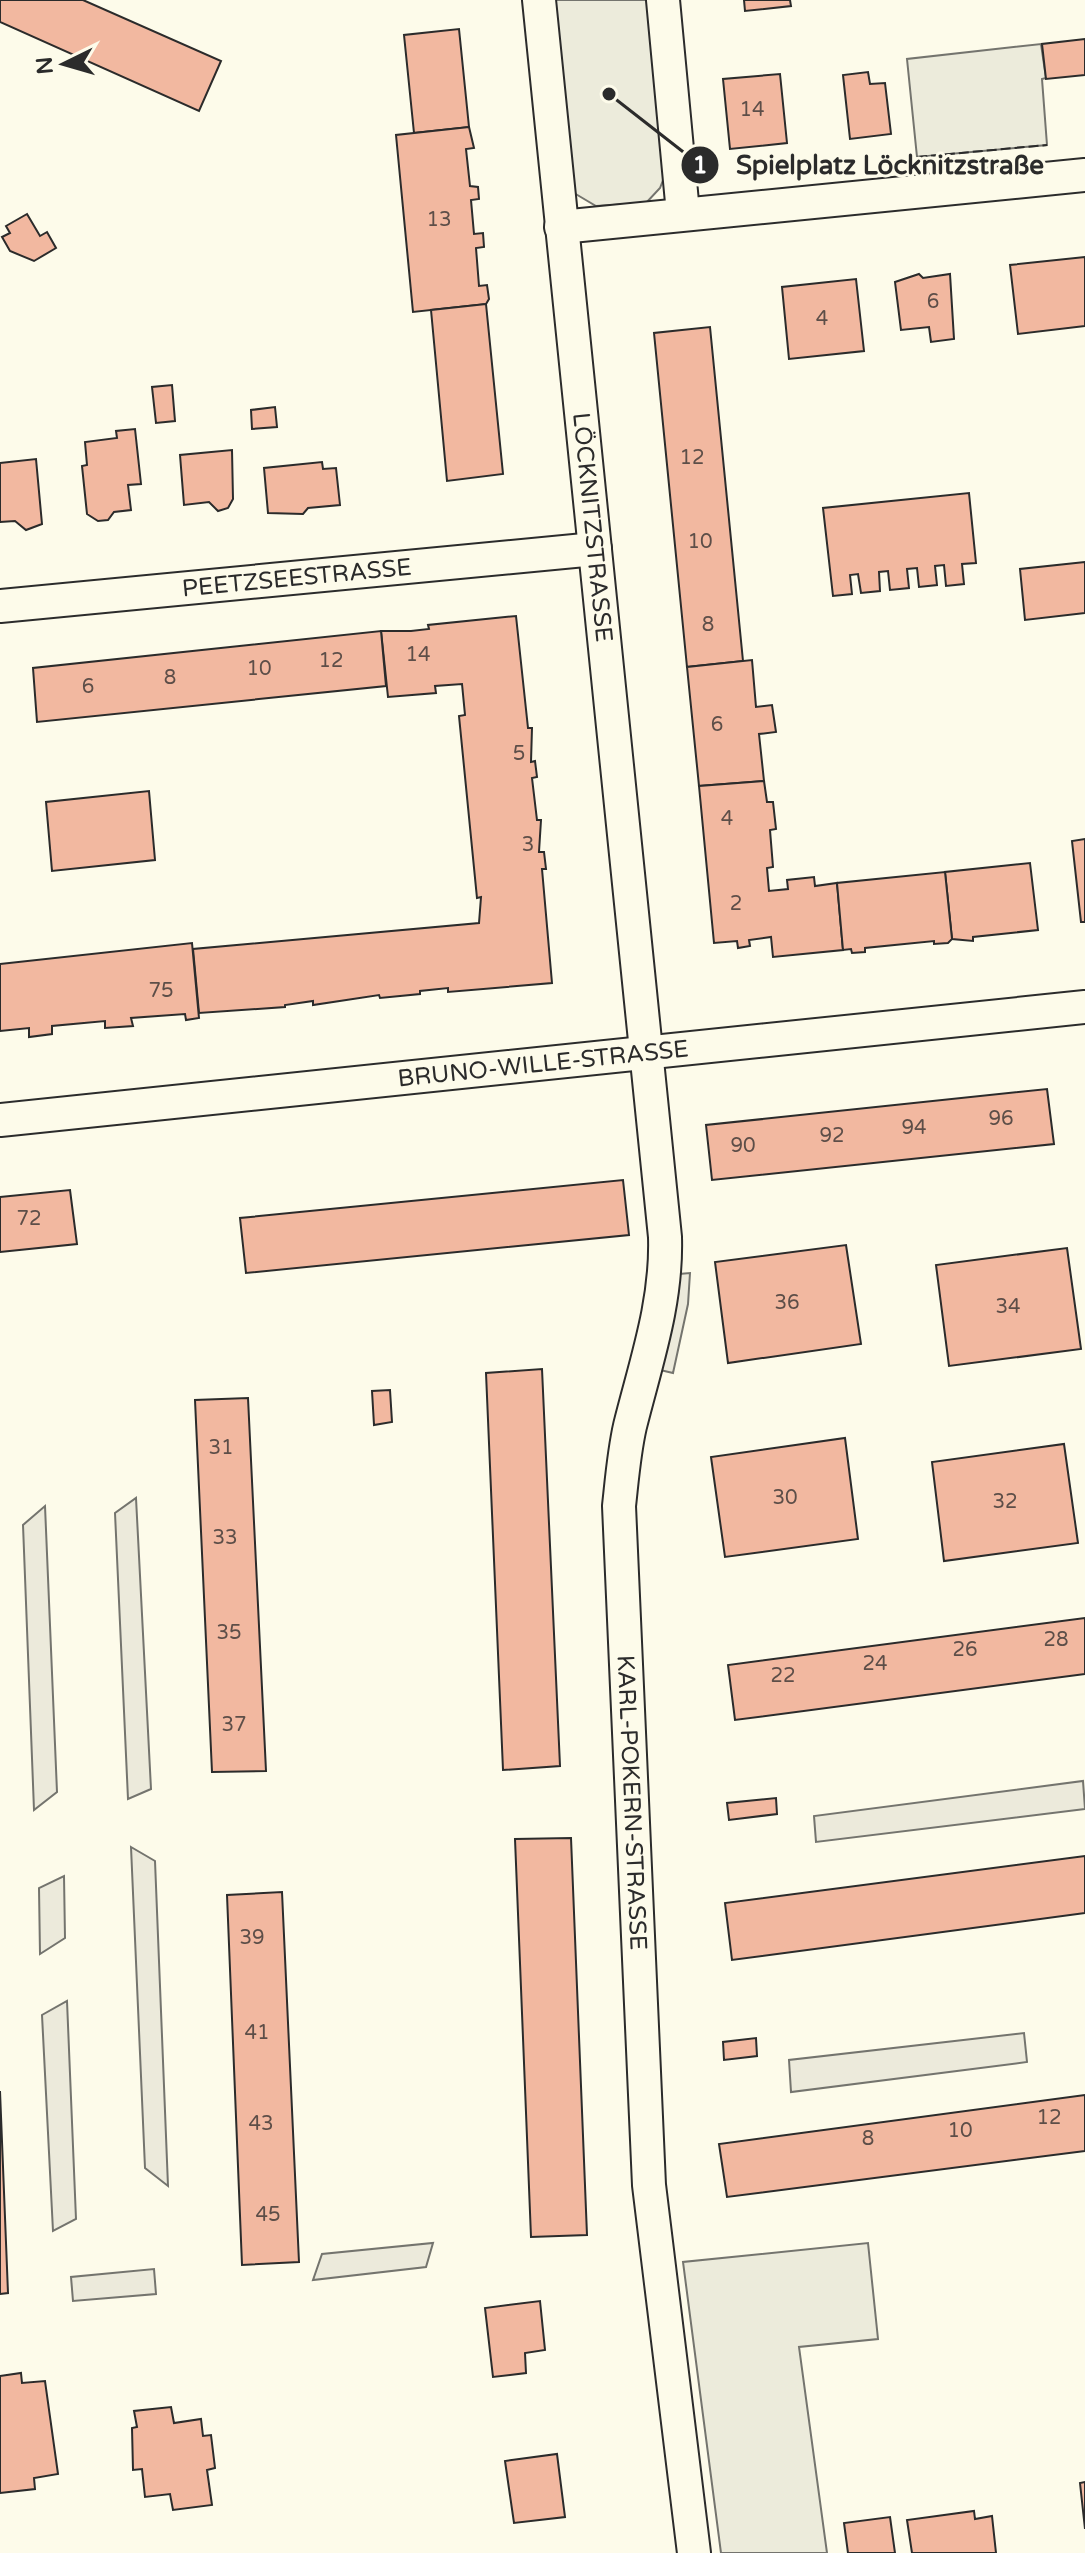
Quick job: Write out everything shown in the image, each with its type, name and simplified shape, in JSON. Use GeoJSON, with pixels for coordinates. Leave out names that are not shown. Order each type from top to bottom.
{"type":"FeatureCollection","features":[{"type":"Feature","properties":{"kind":"street","name":"LÖCKNITZSTRASSE"},"geometry":{"type":"LineString","coordinates":[[539,0],[647,1054]]}},
{"type":"Feature","properties":{"kind":"street"},"geometry":{"type":"LineString","coordinates":[[663,0],[683,213]]}},
{"type":"Feature","properties":{"kind":"street"},"geometry":{"type":"LineString","coordinates":[[561,227],[1085,175]]}},
{"type":"Feature","properties":{"kind":"street","name":"PEETZSEESTRASSE"},"geometry":{"type":"LineString","coordinates":[[0,606],[595,549]]}},
{"type":"Feature","properties":{"kind":"street","name":"BRUNO-WILLE-STRASSE"},"geometry":{"type":"LineString","coordinates":[[0,1120],[1085,1007]]}},
{"type":"Feature","properties":{"kind":"street","name":"KARL-POKERN-STRASSE"},"geometry":{"type":"LineString","coordinates":[[647,1054],[666,1274],[659,1319],[625,1453],[619,1506],[649,2185],[694,2553]]}},
{"type":"Feature","properties":{"kind":"shaded area"},"geometry":{"type":"Polygon","coordinates":[[[551,0],[649,0],[665,175],[660,188],[646,203],[596,206],[574,193],[551,0]]]}},
{"type":"Feature","properties":{"kind":"shaded area"},"geometry":{"type":"Polygon","coordinates":[[[1041,44],[1046,78],[1042,79],[1047,145],[917,157],[907,59],[1041,44]]]}},
{"type":"Feature","properties":{"kind":"shaded area"},"geometry":{"type":"Polygon","coordinates":[[[690,1273],[688,1304],[673,1373],[660,1370],[676,1305],[679,1274],[690,1273]]]}},
{"type":"Feature","properties":{"kind":"shaded area"},"geometry":{"type":"Polygon","coordinates":[[[136,1498],[151,1789],[128,1799],[115,1513],[136,1498]]]}},
{"type":"Feature","properties":{"kind":"shaded area"},"geometry":{"type":"Polygon","coordinates":[[[45,1506],[57,1792],[34,1810],[23,1525],[45,1506]]]}},
{"type":"Feature","properties":{"kind":"shaded area"},"geometry":{"type":"Polygon","coordinates":[[[1083,1781],[1085,1809],[816,1842],[814,1816],[1083,1781]]]}},
{"type":"Feature","properties":{"kind":"shaded area"},"geometry":{"type":"Polygon","coordinates":[[[131,1847],[155,1861],[168,2186],[145,2168],[131,1847]]]}},
{"type":"Feature","properties":{"kind":"shaded area"},"geometry":{"type":"Polygon","coordinates":[[[64,1876],[65,1938],[40,1954],[39,1888],[64,1876]]]}},
{"type":"Feature","properties":{"kind":"shaded area"},"geometry":{"type":"Polygon","coordinates":[[[67,2001],[76,2219],[53,2231],[42,2015],[67,2001]]]}},
{"type":"Feature","properties":{"kind":"shaded area"},"geometry":{"type":"Polygon","coordinates":[[[1024,2033],[1027,2062],[791,2092],[789,2060],[1024,2033]]]}},
{"type":"Feature","properties":{"kind":"shaded area"},"geometry":{"type":"Polygon","coordinates":[[[433,2243],[426,2267],[313,2280],[322,2254],[433,2243]]]}},
{"type":"Feature","properties":{"kind":"shaded area"},"geometry":{"type":"Polygon","coordinates":[[[868,2243],[878,2339],[799,2347],[827,2553],[721,2553],[683,2262],[868,2243]]]}},
{"type":"Feature","properties":{"kind":"shaded area"},"geometry":{"type":"Polygon","coordinates":[[[154,2269],[156,2294],[73,2301],[71,2277],[154,2269]]]}},
{"type":"Feature","properties":{"kind":"building"},"geometry":{"type":"Polygon","coordinates":[[[0,0],[83,0],[221,61],[199,111],[0,22],[0,0]]]}},
{"type":"Feature","properties":{"kind":"building"},"geometry":{"type":"Polygon","coordinates":[[[744,0],[790,0],[791,6],[745,11],[744,0]]]}},
{"type":"Feature","properties":{"kind":"building"},"geometry":{"type":"Polygon","coordinates":[[[459,29],[469,127],[414,133],[404,35],[459,29]]]}},
{"type":"Feature","properties":{"kind":"building"},"geometry":{"type":"Polygon","coordinates":[[[1085,39],[1085,75],[1046,79],[1042,44],[1085,39]]]}},
{"type":"Feature","properties":{"kind":"building"},"geometry":{"type":"Polygon","coordinates":[[[868,72],[870,84],[885,83],[891,134],[850,139],[843,75],[868,72]]]}},
{"type":"Feature","properties":{"kind":"building"},"geometry":{"type":"Polygon","coordinates":[[[780,74],[787,143],[730,149],[723,79],[780,74]]]}},
{"type":"Feature","properties":{"kind":"building"},"geometry":{"type":"Polygon","coordinates":[[[469,127],[474,148],[466,149],[470,186],[478,187],[479,199],[471,200],[474,234],[483,233],[484,247],[476,248],[479,286],[487,285],[489,299],[486,304],[413,312],[396,135],[469,127]]]}},
{"type":"Feature","properties":{"kind":"building"},"geometry":{"type":"Polygon","coordinates":[[[27,214],[40,236],[47,232],[56,248],[34,261],[10,251],[2,237],[10,233],[6,226],[27,214]]]}},
{"type":"Feature","properties":{"kind":"building"},"geometry":{"type":"Polygon","coordinates":[[[1085,257],[1085,326],[1018,334],[1010,265],[1085,257]]]}},
{"type":"Feature","properties":{"kind":"building"},"geometry":{"type":"Polygon","coordinates":[[[919,274],[923,278],[950,274],[954,339],[931,342],[929,327],[901,330],[895,282],[919,274]]]}},
{"type":"Feature","properties":{"kind":"building"},"geometry":{"type":"Polygon","coordinates":[[[856,279],[864,351],[789,359],[782,287],[856,279]]]}},
{"type":"Feature","properties":{"kind":"building"},"geometry":{"type":"Polygon","coordinates":[[[486,304],[503,474],[447,481],[431,310],[486,304]]]}},
{"type":"Feature","properties":{"kind":"building"},"geometry":{"type":"Polygon","coordinates":[[[710,327],[743,661],[687,667],[654,333],[710,327]]]}},
{"type":"Feature","properties":{"kind":"building"},"geometry":{"type":"Polygon","coordinates":[[[172,385],[175,421],[156,423],[152,387],[172,385]]]}},
{"type":"Feature","properties":{"kind":"building"},"geometry":{"type":"Polygon","coordinates":[[[275,407],[277,427],[252,429],[251,410],[275,407]]]}},
{"type":"Feature","properties":{"kind":"building"},"geometry":{"type":"Polygon","coordinates":[[[135,429],[141,484],[128,485],[131,510],[114,512],[108,520],[98,521],[87,514],[82,466],[87,465],[85,442],[117,438],[116,431],[135,429]]]}},
{"type":"Feature","properties":{"kind":"building"},"geometry":{"type":"Polygon","coordinates":[[[232,450],[233,499],[228,508],[218,511],[209,502],[184,505],[180,455],[232,450]]]}},
{"type":"Feature","properties":{"kind":"building"},"geometry":{"type":"Polygon","coordinates":[[[36,459],[42,524],[26,530],[15,521],[0,522],[0,463],[36,459]]]}},
{"type":"Feature","properties":{"kind":"building"},"geometry":{"type":"Polygon","coordinates":[[[322,462],[323,469],[336,468],[340,505],[308,508],[303,514],[268,513],[264,468],[322,462]]]}},
{"type":"Feature","properties":{"kind":"building"},"geometry":{"type":"Polygon","coordinates":[[[969,493],[976,563],[962,564],[964,584],[946,586],[944,565],[935,566],[937,585],[919,587],[917,568],[907,569],[909,588],[890,590],[888,571],[879,572],[880,591],[861,593],[858,574],[850,575],[852,594],[833,596],[823,508],[969,493]]]}},
{"type":"Feature","properties":{"kind":"building"},"geometry":{"type":"Polygon","coordinates":[[[1085,562],[1085,613],[1025,620],[1020,569],[1085,562]]]}},
{"type":"Feature","properties":{"kind":"building"},"geometry":{"type":"Polygon","coordinates":[[[516,616],[528,728],[532,728],[531,762],[535,761],[537,777],[532,778],[537,820],[541,820],[539,852],[544,852],[546,869],[542,869],[552,983],[448,992],[448,988],[420,991],[420,994],[380,998],[379,995],[313,1005],[313,1001],[285,1007],[199,1013],[193,949],[479,923],[481,897],[477,898],[459,716],[465,715],[462,684],[435,686],[436,693],[388,697],[381,631],[429,629],[428,625],[516,616]]]}},
{"type":"Feature","properties":{"kind":"building"},"geometry":{"type":"Polygon","coordinates":[[[381,631],[386,686],[37,722],[33,668],[381,631]]]}},
{"type":"Feature","properties":{"kind":"building"},"geometry":{"type":"Polygon","coordinates":[[[752,660],[756,707],[772,705],[776,732],[759,734],[764,781],[699,786],[687,667],[752,660]]]}},
{"type":"Feature","properties":{"kind":"building"},"geometry":{"type":"Polygon","coordinates":[[[764,781],[767,802],[773,802],[776,829],[770,830],[773,867],[767,868],[769,891],[788,889],[787,880],[814,877],[815,886],[837,883],[843,950],[773,957],[771,937],[749,940],[750,946],[738,948],[737,941],[714,943],[699,786],[764,781]]]}},
{"type":"Feature","properties":{"kind":"building"},"geometry":{"type":"Polygon","coordinates":[[[149,791],[155,860],[52,871],[46,802],[149,791]]]}},
{"type":"Feature","properties":{"kind":"building"},"geometry":{"type":"Polygon","coordinates":[[[1085,839],[1085,922],[1081,922],[1072,841],[1085,839]]]}},
{"type":"Feature","properties":{"kind":"building"},"geometry":{"type":"Polygon","coordinates":[[[1030,863],[1038,930],[973,937],[973,941],[952,939],[945,872],[1030,863]]]}},
{"type":"Feature","properties":{"kind":"building"},"geometry":{"type":"Polygon","coordinates":[[[945,872],[952,939],[948,943],[934,944],[934,941],[865,948],[865,952],[852,953],[851,949],[843,950],[837,883],[945,872]]]}},
{"type":"Feature","properties":{"kind":"building"},"geometry":{"type":"Polygon","coordinates":[[[192,943],[199,1018],[186,1020],[185,1014],[131,1018],[133,1026],[105,1028],[105,1021],[52,1026],[52,1034],[29,1037],[29,1028],[0,1031],[0,964],[192,943]]]}},
{"type":"Feature","properties":{"kind":"building"},"geometry":{"type":"Polygon","coordinates":[[[1047,1089],[1054,1144],[712,1180],[706,1125],[1047,1089]]]}},
{"type":"Feature","properties":{"kind":"building"},"geometry":{"type":"Polygon","coordinates":[[[623,1180],[629,1235],[246,1273],[240,1218],[623,1180]]]}},
{"type":"Feature","properties":{"kind":"building"},"geometry":{"type":"Polygon","coordinates":[[[70,1190],[77,1244],[0,1252],[0,1197],[70,1190]]]}},
{"type":"Feature","properties":{"kind":"building"},"geometry":{"type":"Polygon","coordinates":[[[846,1245],[861,1344],[728,1363],[715,1262],[846,1245]]]}},
{"type":"Feature","properties":{"kind":"building"},"geometry":{"type":"Polygon","coordinates":[[[1067,1248],[1081,1349],[949,1366],[936,1265],[1067,1248]]]}},
{"type":"Feature","properties":{"kind":"building"},"geometry":{"type":"Polygon","coordinates":[[[542,1369],[560,1766],[503,1770],[486,1373],[542,1369]]]}},
{"type":"Feature","properties":{"kind":"building"},"geometry":{"type":"Polygon","coordinates":[[[390,1390],[392,1422],[374,1425],[372,1391],[390,1390]]]}},
{"type":"Feature","properties":{"kind":"building"},"geometry":{"type":"Polygon","coordinates":[[[248,1398],[266,1771],[212,1772],[195,1400],[248,1398]]]}},
{"type":"Feature","properties":{"kind":"building"},"geometry":{"type":"Polygon","coordinates":[[[845,1438],[858,1539],[725,1557],[711,1457],[845,1438]]]}},
{"type":"Feature","properties":{"kind":"building"},"geometry":{"type":"Polygon","coordinates":[[[1064,1444],[1078,1543],[944,1561],[932,1462],[1064,1444]]]}},
{"type":"Feature","properties":{"kind":"building"},"geometry":{"type":"Polygon","coordinates":[[[1085,1618],[1085,1674],[735,1720],[728,1665],[1085,1618]]]}},
{"type":"Feature","properties":{"kind":"building"},"geometry":{"type":"Polygon","coordinates":[[[776,1798],[777,1814],[729,1820],[727,1803],[776,1798]]]}},
{"type":"Feature","properties":{"kind":"building"},"geometry":{"type":"Polygon","coordinates":[[[571,1838],[587,2235],[531,2237],[515,1839],[571,1838]]]}},
{"type":"Feature","properties":{"kind":"building"},"geometry":{"type":"Polygon","coordinates":[[[1085,1856],[1085,1913],[732,1960],[725,1903],[1085,1856]]]}},
{"type":"Feature","properties":{"kind":"building"},"geometry":{"type":"Polygon","coordinates":[[[282,1892],[299,2262],[242,2265],[227,1895],[282,1892]]]}},
{"type":"Feature","properties":{"kind":"building"},"geometry":{"type":"Polygon","coordinates":[[[756,2038],[757,2056],[724,2060],[723,2042],[756,2038]]]}},
{"type":"Feature","properties":{"kind":"building"},"geometry":{"type":"Polygon","coordinates":[[[0,2091],[8,2293],[0,2294],[0,2091]]]}},
{"type":"Feature","properties":{"kind":"building"},"geometry":{"type":"Polygon","coordinates":[[[1085,2095],[1085,2151],[727,2197],[719,2144],[1085,2095]]]}},
{"type":"Feature","properties":{"kind":"building"},"geometry":{"type":"Polygon","coordinates":[[[540,2301],[545,2350],[525,2353],[526,2373],[493,2377],[485,2308],[540,2301]]]}},
{"type":"Feature","properties":{"kind":"building"},"geometry":{"type":"Polygon","coordinates":[[[21,2373],[22,2383],[45,2381],[58,2474],[34,2478],[35,2489],[0,2493],[0,2376],[21,2373]]]}},
{"type":"Feature","properties":{"kind":"building"},"geometry":{"type":"Polygon","coordinates":[[[171,2407],[174,2423],[201,2419],[203,2436],[211,2435],[215,2468],[207,2470],[212,2505],[173,2510],[170,2494],[145,2497],[142,2469],[133,2470],[132,2428],[137,2427],[134,2411],[171,2407]]]}},
{"type":"Feature","properties":{"kind":"building"},"geometry":{"type":"Polygon","coordinates":[[[557,2454],[565,2517],[514,2523],[505,2461],[557,2454]]]}},
{"type":"Feature","properties":{"kind":"building"},"geometry":{"type":"Polygon","coordinates":[[[1085,2482],[1085,2529],[1080,2483],[1085,2482]]]}},
{"type":"Feature","properties":{"kind":"building"},"geometry":{"type":"Polygon","coordinates":[[[974,2511],[975,2519],[992,2516],[996,2553],[912,2553],[907,2520],[974,2511]]]}},
{"type":"Feature","properties":{"kind":"building"},"geometry":{"type":"Polygon","coordinates":[[[890,2517],[895,2553],[848,2553],[844,2523],[890,2517]]]}},
{"type":"Feature","properties":{"kind":"fence"},"geometry":{"type":"LineString","coordinates":[[917,157],[1047,145]]}},
{"type":"Feature","properties":{"kind":"place","name":"Spielplatz Löcknitzstraße"},"geometry":{"type":"Point","coordinates":[609,94]}}]}
